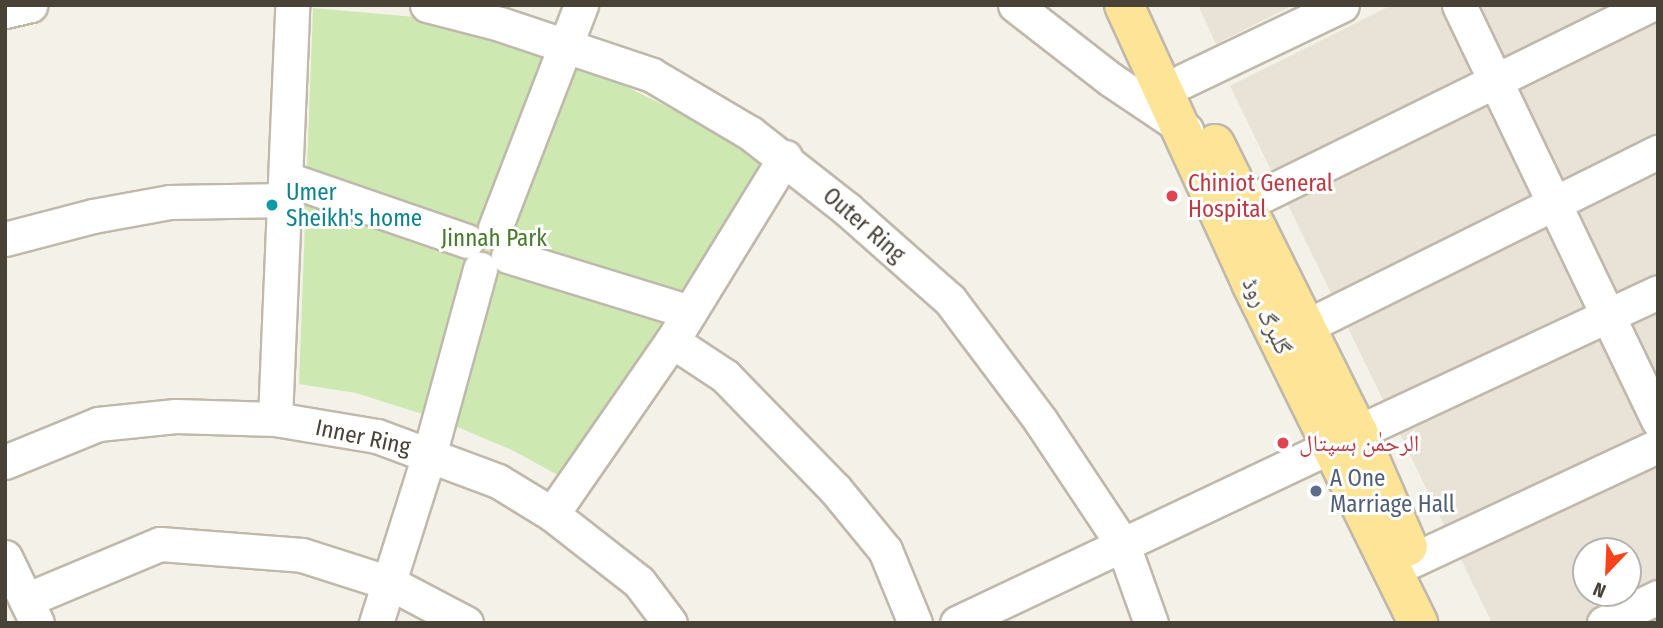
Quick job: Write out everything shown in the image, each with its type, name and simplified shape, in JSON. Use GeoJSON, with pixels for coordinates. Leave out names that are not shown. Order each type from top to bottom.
{"type":"FeatureCollection","features":[{"type":"Feature","properties":{"kind":"main road","name":"گلبرگ روڈ"},"geometry":{"type":"LineString","coordinates":[[1124,5],[1180,126],[1345,439],[1413,560],[1444,623]]}},
{"type":"Feature","properties":{"kind":"main road","name":"گلبرگ روڈ"},"geometry":{"type":"LineString","coordinates":[[1150,5],[1183,81],[1305,327],[1345,439],[1418,623]]}},
{"type":"Feature","properties":{"kind":"street"},"geometry":{"type":"LineString","coordinates":[[5,11],[30,5]]}},
{"type":"Feature","properties":{"kind":"street"},"geometry":{"type":"LineString","coordinates":[[275,419],[287,189],[292,5]]}},
{"type":"Feature","properties":{"kind":"street","name":"Outer Ring"},"geometry":{"type":"LineString","coordinates":[[427,5],[567,44],[652,75],[785,157],[950,300],[1040,420],[1123,545],[1151,623]]}},
{"type":"Feature","properties":{"kind":"street"},"geometry":{"type":"LineString","coordinates":[[376,623],[430,452],[487,248],[581,5]]}},
{"type":"Feature","properties":{"kind":"street"},"geometry":{"type":"LineString","coordinates":[[1015,5],[1180,126],[1217,148]]}},
{"type":"Feature","properties":{"kind":"street"},"geometry":{"type":"LineString","coordinates":[[1183,81],[1342,5]]}},
{"type":"Feature","properties":{"kind":"street"},"geometry":{"type":"LineString","coordinates":[[1459,5],[1658,421]]}},
{"type":"Feature","properties":{"kind":"street"},"geometry":{"type":"LineString","coordinates":[[1245,204],[1649,5]]}},
{"type":"Feature","properties":{"kind":"street"},"geometry":{"type":"LineString","coordinates":[[1305,327],[1658,152]]}},
{"type":"Feature","properties":{"kind":"street"},"geometry":{"type":"LineString","coordinates":[[552,514],[672,341],[785,157]]}},
{"type":"Feature","properties":{"kind":"street"},"geometry":{"type":"LineString","coordinates":[[5,239],[93,216],[170,202],[287,189],[690,312]]}},
{"type":"Feature","properties":{"kind":"street"},"geometry":{"type":"LineString","coordinates":[[957,623],[1658,292]]}},
{"type":"Feature","properties":{"kind":"street"},"geometry":{"type":"LineString","coordinates":[[672,341],[725,376],[835,489],[885,550],[915,623]]}},
{"type":"Feature","properties":{"kind":"street","name":"Inner Ring"},"geometry":{"type":"LineString","coordinates":[[5,462],[98,424],[176,416],[275,419],[377,436],[430,452],[498,481],[552,514],[639,582],[670,623]]}},
{"type":"Feature","properties":{"kind":"street"},"geometry":{"type":"LineString","coordinates":[[1413,560],[1658,446]]}},
{"type":"Feature","properties":{"kind":"street"},"geometry":{"type":"LineString","coordinates":[[5,557],[32,611],[160,544],[302,555],[390,583],[466,623]]}},
{"type":"Feature","properties":{"kind":"street"},"geometry":{"type":"LineString","coordinates":[[1604,623],[1658,597]]}},
{"type":"Feature","properties":{"kind":"shaded area"},"geometry":{"type":"Polygon","coordinates":[[[1198,5],[1293,5],[1216,44],[1198,5]]]}},
{"type":"Feature","properties":{"kind":"shaded area"},"geometry":{"type":"Polygon","coordinates":[[[1392,5],[1658,5],[1658,623],[1492,623],[1230,86],[1392,5]]]}},
{"type":"Feature","properties":{"kind":"green space","name":"Jinnah Park"},"geometry":{"type":"Polygon","coordinates":[[[313,8],[415,17],[519,46],[615,81],[698,122],[773,169],[576,485],[512,450],[441,420],[356,393],[299,384],[313,8]]]}},
{"type":"Feature","properties":{"kind":"place","name":"Chiniot General Hospital"},"geometry":{"type":"Point","coordinates":[1172,196]}},
{"type":"Feature","properties":{"kind":"place","name":"Umer Sheikh's home"},"geometry":{"type":"Point","coordinates":[272,205]}},
{"type":"Feature","properties":{"kind":"place","name":"الرحمٰن ہسپتال"},"geometry":{"type":"Point","coordinates":[1283,443]}},
{"type":"Feature","properties":{"kind":"place","name":"A One Marriage Hall"},"geometry":{"type":"Point","coordinates":[1316,491]}}]}
